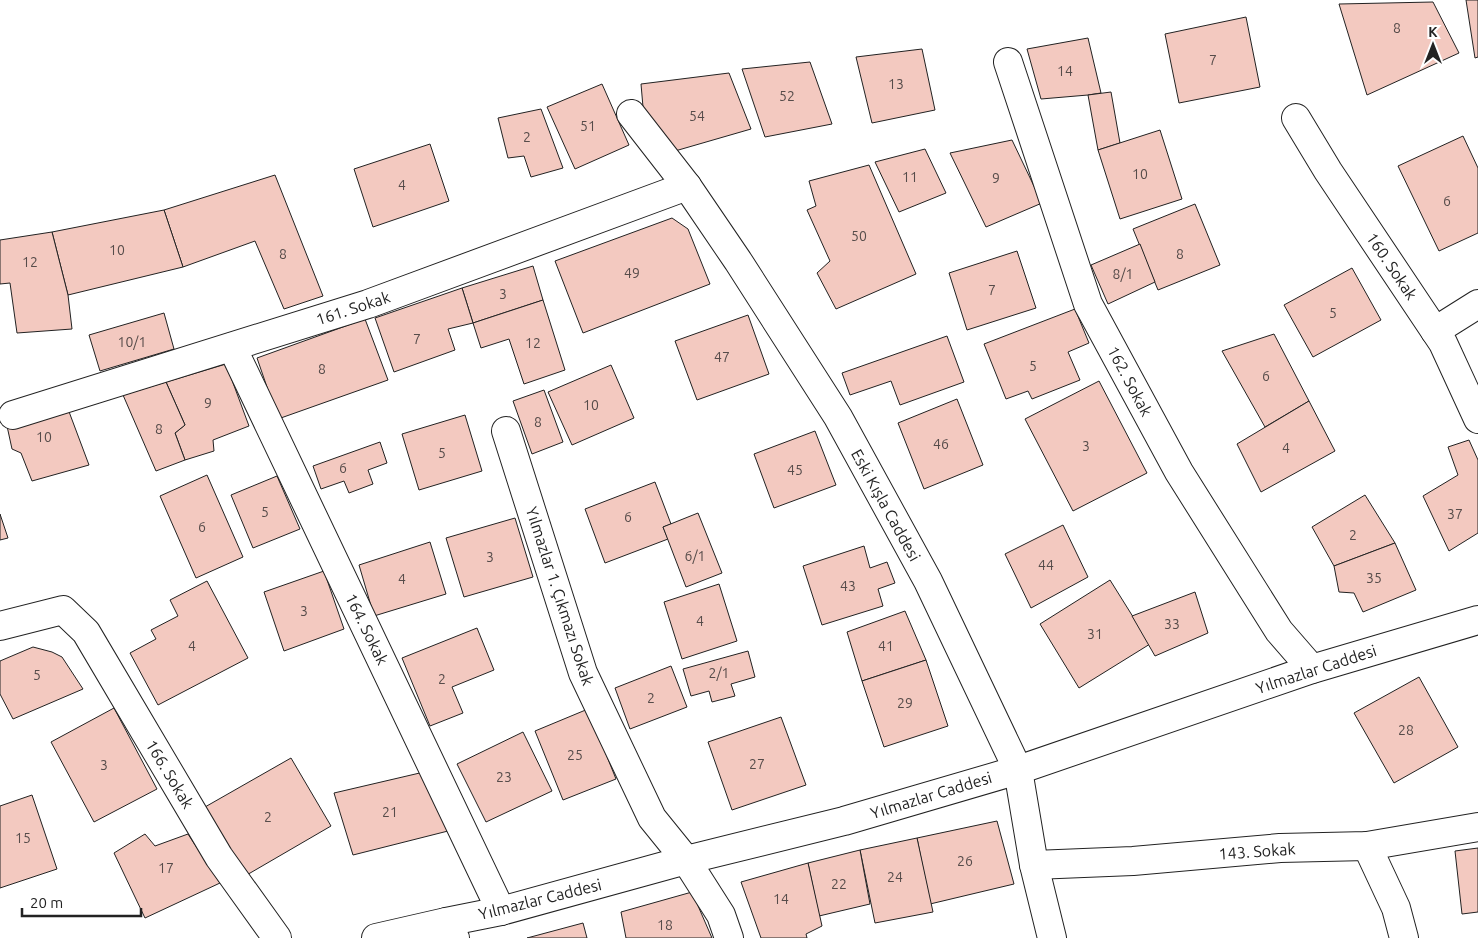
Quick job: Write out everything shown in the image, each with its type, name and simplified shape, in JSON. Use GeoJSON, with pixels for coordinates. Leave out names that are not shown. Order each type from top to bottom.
{"type":"FeatureCollection","features":[{"type":"Feature","properties":{"kind":"street","name":"162. Sokak"},"geometry":{"type":"LineString","coordinates":[[1008,62],[1088,304],[1179,472],[1279,631],[1312,669]]}},
{"type":"Feature","properties":{"kind":"street","name":"Eski Kışla Caddesi"},"geometry":{"type":"LineString","coordinates":[[631,114],[687,186],[738,261],[838,417],[928,581],[1018,770],[1034,865],[1052,938]]}},
{"type":"Feature","properties":{"kind":"street","name":"160. Sokak"},"geometry":{"type":"LineString","coordinates":[[1296,118],[1328,172],[1443,343],[1478,419]]}},
{"type":"Feature","properties":{"kind":"street","name":"161. Sokak"},"geometry":{"type":"LineString","coordinates":[[13,415],[368,304],[687,186]]}},
{"type":"Feature","properties":{"kind":"street"},"geometry":{"type":"LineString","coordinates":[[1435,331],[1478,304]]}},
{"type":"Feature","properties":{"kind":"street","name":"164. Sokak"},"geometry":{"type":"LineString","coordinates":[[232,347],[501,911]]}},
{"type":"Feature","properties":{"kind":"street","name":"Yılmazlar 1. Çıkmazı Sokak"},"geometry":{"type":"LineString","coordinates":[[506,430],[583,673],[652,818],[686,860],[721,915],[729,938]]}},
{"type":"Feature","properties":{"kind":"street","name":"166. Sokak"},"geometry":{"type":"LineString","coordinates":[[0,626],[64,610],[86,632],[220,857],[278,938]]}},
{"type":"Feature","properties":{"kind":"street","name":"Yılmazlar Caddesi"},"geometry":{"type":"LineString","coordinates":[[376,938],[450,930],[501,911],[686,860],[844,821],[1018,770],[1312,669],[1478,620]]}},
{"type":"Feature","properties":{"kind":"street","name":"143. Sokak"},"geometry":{"type":"LineString","coordinates":[[1034,865],[1133,861],[1280,848],[1367,846],[1478,827]]}},
{"type":"Feature","properties":{"kind":"street"},"geometry":{"type":"LineString","coordinates":[[1367,846],[1396,908],[1404,938]]}},
{"type":"Feature","properties":{"kind":"building"},"geometry":{"type":"Polygon","coordinates":[[[1466,0],[1478,0],[1478,57],[1475,58],[1466,0]]]}},
{"type":"Feature","properties":{"kind":"building"},"geometry":{"type":"Polygon","coordinates":[[[1433,2],[1459,53],[1367,95],[1339,4],[1433,2]]]}},
{"type":"Feature","properties":{"kind":"building"},"geometry":{"type":"Polygon","coordinates":[[[1246,17],[1260,87],[1179,103],[1165,34],[1246,17]]]}},
{"type":"Feature","properties":{"kind":"building"},"geometry":{"type":"Polygon","coordinates":[[[1088,38],[1101,93],[1041,99],[1027,49],[1088,38]]]}},
{"type":"Feature","properties":{"kind":"building"},"geometry":{"type":"Polygon","coordinates":[[[922,49],[935,110],[872,123],[856,57],[922,49]]]}},
{"type":"Feature","properties":{"kind":"building"},"geometry":{"type":"Polygon","coordinates":[[[810,62],[832,124],[765,137],[742,69],[810,62]]]}},
{"type":"Feature","properties":{"kind":"building"},"geometry":{"type":"Polygon","coordinates":[[[729,73],[751,129],[675,151],[654,125],[643,107],[641,84],[729,73]]]}},
{"type":"Feature","properties":{"kind":"building"},"geometry":{"type":"Polygon","coordinates":[[[602,84],[629,145],[575,169],[547,107],[602,84]]]}},
{"type":"Feature","properties":{"kind":"building"},"geometry":{"type":"Polygon","coordinates":[[[1111,92],[1120,143],[1098,150],[1088,95],[1111,92]]]}},
{"type":"Feature","properties":{"kind":"building"},"geometry":{"type":"Polygon","coordinates":[[[541,109],[563,168],[531,177],[524,156],[508,158],[498,118],[541,109]]]}},
{"type":"Feature","properties":{"kind":"building"},"geometry":{"type":"Polygon","coordinates":[[[1160,130],[1182,199],[1120,219],[1098,150],[1160,130]]]}},
{"type":"Feature","properties":{"kind":"building"},"geometry":{"type":"Polygon","coordinates":[[[1463,136],[1478,168],[1478,233],[1439,251],[1398,166],[1463,136]]]}},
{"type":"Feature","properties":{"kind":"building"},"geometry":{"type":"Polygon","coordinates":[[[1012,140],[1042,203],[986,227],[950,153],[1012,140]]]}},
{"type":"Feature","properties":{"kind":"building"},"geometry":{"type":"Polygon","coordinates":[[[430,144],[449,201],[373,227],[354,169],[430,144]]]}},
{"type":"Feature","properties":{"kind":"building"},"geometry":{"type":"Polygon","coordinates":[[[925,149],[946,193],[899,212],[875,162],[925,149]]]}},
{"type":"Feature","properties":{"kind":"building"},"geometry":{"type":"Polygon","coordinates":[[[869,165],[916,274],[836,309],[817,273],[830,261],[807,210],[816,206],[809,181],[869,165]]]}},
{"type":"Feature","properties":{"kind":"building"},"geometry":{"type":"Polygon","coordinates":[[[275,175],[323,296],[284,309],[255,241],[183,267],[164,210],[275,175]]]}},
{"type":"Feature","properties":{"kind":"building"},"geometry":{"type":"Polygon","coordinates":[[[1195,204],[1220,265],[1158,290],[1133,229],[1195,204]]]}},
{"type":"Feature","properties":{"kind":"building"},"geometry":{"type":"Polygon","coordinates":[[[164,210],[183,267],[68,295],[52,232],[164,210]]]}},
{"type":"Feature","properties":{"kind":"building"},"geometry":{"type":"Polygon","coordinates":[[[672,218],[688,229],[710,284],[583,333],[555,261],[672,218]]]}},
{"type":"Feature","properties":{"kind":"building"},"geometry":{"type":"Polygon","coordinates":[[[52,232],[68,295],[72,329],[17,333],[10,283],[0,284],[0,240],[52,232]]]}},
{"type":"Feature","properties":{"kind":"building"},"geometry":{"type":"Polygon","coordinates":[[[1140,244],[1155,282],[1108,304],[1091,265],[1140,244]]]}},
{"type":"Feature","properties":{"kind":"building"},"geometry":{"type":"Polygon","coordinates":[[[1017,251],[1036,308],[967,330],[949,273],[1017,251]]]}},
{"type":"Feature","properties":{"kind":"building"},"geometry":{"type":"Polygon","coordinates":[[[533,266],[543,300],[473,323],[462,288],[533,266]]]}},
{"type":"Feature","properties":{"kind":"building"},"geometry":{"type":"Polygon","coordinates":[[[1352,268],[1381,320],[1313,357],[1284,305],[1352,268]]]}},
{"type":"Feature","properties":{"kind":"building"},"geometry":{"type":"Polygon","coordinates":[[[462,288],[473,323],[448,329],[455,350],[394,372],[375,318],[462,288]]]}},
{"type":"Feature","properties":{"kind":"building"},"geometry":{"type":"Polygon","coordinates":[[[543,300],[565,370],[524,384],[509,339],[481,348],[473,323],[543,300]]]}},
{"type":"Feature","properties":{"kind":"building"},"geometry":{"type":"Polygon","coordinates":[[[1075,309],[1089,343],[1068,352],[1080,380],[1032,399],[1028,391],[1006,399],[984,344],[1075,309]]]}},
{"type":"Feature","properties":{"kind":"building"},"geometry":{"type":"Polygon","coordinates":[[[164,313],[174,349],[100,371],[89,335],[164,313]]]}},
{"type":"Feature","properties":{"kind":"building"},"geometry":{"type":"Polygon","coordinates":[[[748,315],[769,374],[697,400],[675,341],[748,315]]]}},
{"type":"Feature","properties":{"kind":"building"},"geometry":{"type":"Polygon","coordinates":[[[365,319],[388,380],[278,419],[257,358],[365,319]]]}},
{"type":"Feature","properties":{"kind":"building"},"geometry":{"type":"Polygon","coordinates":[[[1274,334],[1309,401],[1265,427],[1222,351],[1274,334]]]}},
{"type":"Feature","properties":{"kind":"building"},"geometry":{"type":"Polygon","coordinates":[[[947,336],[964,382],[900,405],[891,381],[850,395],[842,373],[947,336]]]}},
{"type":"Feature","properties":{"kind":"building"},"geometry":{"type":"Polygon","coordinates":[[[226,364],[249,426],[213,440],[214,451],[185,460],[175,433],[185,425],[166,382],[226,364]]]}},
{"type":"Feature","properties":{"kind":"building"},"geometry":{"type":"Polygon","coordinates":[[[611,365],[634,418],[572,445],[548,392],[611,365]]]}},
{"type":"Feature","properties":{"kind":"building"},"geometry":{"type":"Polygon","coordinates":[[[1099,381],[1147,473],[1073,511],[1025,419],[1099,381]]]}},
{"type":"Feature","properties":{"kind":"building"},"geometry":{"type":"Polygon","coordinates":[[[166,382],[185,425],[175,433],[185,460],[156,471],[123,395],[166,382]]]}},
{"type":"Feature","properties":{"kind":"building"},"geometry":{"type":"Polygon","coordinates":[[[544,390],[563,442],[532,454],[513,401],[544,390]]]}},
{"type":"Feature","properties":{"kind":"building"},"geometry":{"type":"Polygon","coordinates":[[[957,399],[983,465],[924,489],[898,423],[957,399]]]}},
{"type":"Feature","properties":{"kind":"building"},"geometry":{"type":"Polygon","coordinates":[[[1309,401],[1335,451],[1261,492],[1237,444],[1309,401]]]}},
{"type":"Feature","properties":{"kind":"building"},"geometry":{"type":"Polygon","coordinates":[[[68,409],[89,465],[32,481],[21,453],[12,449],[7,426],[68,409]]]}},
{"type":"Feature","properties":{"kind":"building"},"geometry":{"type":"Polygon","coordinates":[[[465,415],[482,471],[419,490],[402,434],[465,415]]]}},
{"type":"Feature","properties":{"kind":"building"},"geometry":{"type":"Polygon","coordinates":[[[815,431],[836,485],[774,508],[754,454],[815,431]]]}},
{"type":"Feature","properties":{"kind":"building"},"geometry":{"type":"Polygon","coordinates":[[[1469,440],[1478,460],[1478,533],[1449,551],[1423,496],[1458,475],[1448,447],[1469,440]]]}},
{"type":"Feature","properties":{"kind":"building"},"geometry":{"type":"Polygon","coordinates":[[[380,442],[387,463],[368,470],[373,484],[349,493],[344,481],[321,489],[313,466],[380,442]]]}},
{"type":"Feature","properties":{"kind":"building"},"geometry":{"type":"Polygon","coordinates":[[[207,475],[243,557],[196,578],[160,496],[207,475]]]}},
{"type":"Feature","properties":{"kind":"building"},"geometry":{"type":"Polygon","coordinates":[[[277,476],[300,529],[253,548],[231,495],[277,476]]]}},
{"type":"Feature","properties":{"kind":"building"},"geometry":{"type":"Polygon","coordinates":[[[655,482],[671,524],[663,527],[668,539],[605,563],[585,509],[655,482]]]}},
{"type":"Feature","properties":{"kind":"building"},"geometry":{"type":"Polygon","coordinates":[[[1365,495],[1395,543],[1334,566],[1312,527],[1365,495]]]}},
{"type":"Feature","properties":{"kind":"building"},"geometry":{"type":"Polygon","coordinates":[[[698,513],[722,573],[686,587],[663,527],[698,513]]]}},
{"type":"Feature","properties":{"kind":"building"},"geometry":{"type":"Polygon","coordinates":[[[0,514],[8,538],[0,540],[0,514]]]}},
{"type":"Feature","properties":{"kind":"building"},"geometry":{"type":"Polygon","coordinates":[[[515,518],[533,577],[464,597],[446,538],[515,518]]]}},
{"type":"Feature","properties":{"kind":"building"},"geometry":{"type":"Polygon","coordinates":[[[1063,525],[1088,577],[1031,608],[1005,554],[1063,525]]]}},
{"type":"Feature","properties":{"kind":"building"},"geometry":{"type":"Polygon","coordinates":[[[430,542],[446,594],[374,616],[359,565],[430,542]]]}},
{"type":"Feature","properties":{"kind":"building"},"geometry":{"type":"Polygon","coordinates":[[[1395,543],[1416,590],[1363,612],[1354,593],[1339,592],[1334,566],[1395,543]]]}},
{"type":"Feature","properties":{"kind":"building"},"geometry":{"type":"Polygon","coordinates":[[[864,546],[870,568],[887,562],[895,583],[878,589],[883,606],[822,625],[803,566],[864,546]]]}},
{"type":"Feature","properties":{"kind":"building"},"geometry":{"type":"Polygon","coordinates":[[[324,571],[344,629],[284,651],[264,592],[324,571]]]}},
{"type":"Feature","properties":{"kind":"building"},"geometry":{"type":"Polygon","coordinates":[[[1110,580],[1150,644],[1079,688],[1040,624],[1110,580]]]}},
{"type":"Feature","properties":{"kind":"building"},"geometry":{"type":"Polygon","coordinates":[[[207,581],[248,658],[158,705],[130,653],[156,639],[151,630],[178,616],[170,600],[207,581]]]}},
{"type":"Feature","properties":{"kind":"building"},"geometry":{"type":"Polygon","coordinates":[[[719,584],[737,641],[682,659],[664,602],[719,584]]]}},
{"type":"Feature","properties":{"kind":"building"},"geometry":{"type":"Polygon","coordinates":[[[1195,592],[1208,633],[1155,656],[1132,616],[1195,592]]]}},
{"type":"Feature","properties":{"kind":"building"},"geometry":{"type":"Polygon","coordinates":[[[905,611],[926,660],[862,681],[847,632],[905,611]]]}},
{"type":"Feature","properties":{"kind":"building"},"geometry":{"type":"Polygon","coordinates":[[[477,628],[494,670],[452,687],[463,713],[430,726],[402,658],[477,628]]]}},
{"type":"Feature","properties":{"kind":"building"},"geometry":{"type":"Polygon","coordinates":[[[33,647],[62,657],[83,689],[13,719],[0,694],[0,661],[33,647]]]}},
{"type":"Feature","properties":{"kind":"building"},"geometry":{"type":"Polygon","coordinates":[[[748,651],[755,677],[731,684],[735,696],[712,702],[709,691],[691,696],[683,669],[748,651]]]}},
{"type":"Feature","properties":{"kind":"building"},"geometry":{"type":"Polygon","coordinates":[[[926,660],[948,726],[884,747],[862,681],[926,660]]]}},
{"type":"Feature","properties":{"kind":"building"},"geometry":{"type":"Polygon","coordinates":[[[671,666],[687,707],[630,729],[615,688],[671,666]]]}},
{"type":"Feature","properties":{"kind":"building"},"geometry":{"type":"Polygon","coordinates":[[[1419,677],[1458,747],[1394,783],[1354,713],[1419,677]]]}},
{"type":"Feature","properties":{"kind":"building"},"geometry":{"type":"Polygon","coordinates":[[[114,708],[157,789],[94,822],[51,742],[114,708]]]}},
{"type":"Feature","properties":{"kind":"building"},"geometry":{"type":"Polygon","coordinates":[[[588,709],[616,779],[563,800],[535,731],[588,709]]]}},
{"type":"Feature","properties":{"kind":"building"},"geometry":{"type":"Polygon","coordinates":[[[781,717],[806,785],[732,810],[708,742],[781,717]]]}},
{"type":"Feature","properties":{"kind":"building"},"geometry":{"type":"Polygon","coordinates":[[[523,732],[552,791],[486,822],[457,764],[523,732]]]}},
{"type":"Feature","properties":{"kind":"building"},"geometry":{"type":"Polygon","coordinates":[[[291,758],[331,826],[245,876],[205,807],[291,758]]]}},
{"type":"Feature","properties":{"kind":"building"},"geometry":{"type":"Polygon","coordinates":[[[424,772],[448,831],[353,855],[334,793],[424,772]]]}},
{"type":"Feature","properties":{"kind":"building"},"geometry":{"type":"Polygon","coordinates":[[[32,795],[57,869],[0,888],[0,806],[32,795]]]}},
{"type":"Feature","properties":{"kind":"building"},"geometry":{"type":"Polygon","coordinates":[[[997,821],[1014,884],[930,904],[917,838],[997,821]]]}},
{"type":"Feature","properties":{"kind":"building"},"geometry":{"type":"Polygon","coordinates":[[[145,834],[155,846],[188,834],[220,883],[145,918],[114,853],[145,834]]]}},
{"type":"Feature","properties":{"kind":"building"},"geometry":{"type":"Polygon","coordinates":[[[917,838],[933,912],[875,923],[860,850],[917,838]]]}},
{"type":"Feature","properties":{"kind":"building"},"geometry":{"type":"Polygon","coordinates":[[[1478,848],[1478,912],[1462,914],[1455,851],[1478,848]]]}},
{"type":"Feature","properties":{"kind":"building"},"geometry":{"type":"Polygon","coordinates":[[[860,850],[870,904],[819,916],[808,863],[860,850]]]}},
{"type":"Feature","properties":{"kind":"building"},"geometry":{"type":"Polygon","coordinates":[[[808,863],[822,926],[806,934],[807,938],[761,938],[741,882],[808,863]]]}},
{"type":"Feature","properties":{"kind":"building"},"geometry":{"type":"Polygon","coordinates":[[[692,892],[712,938],[626,938],[621,912],[692,892]]]}},
{"type":"Feature","properties":{"kind":"building"},"geometry":{"type":"Polygon","coordinates":[[[583,923],[587,938],[527,938],[583,923]]]}}]}
